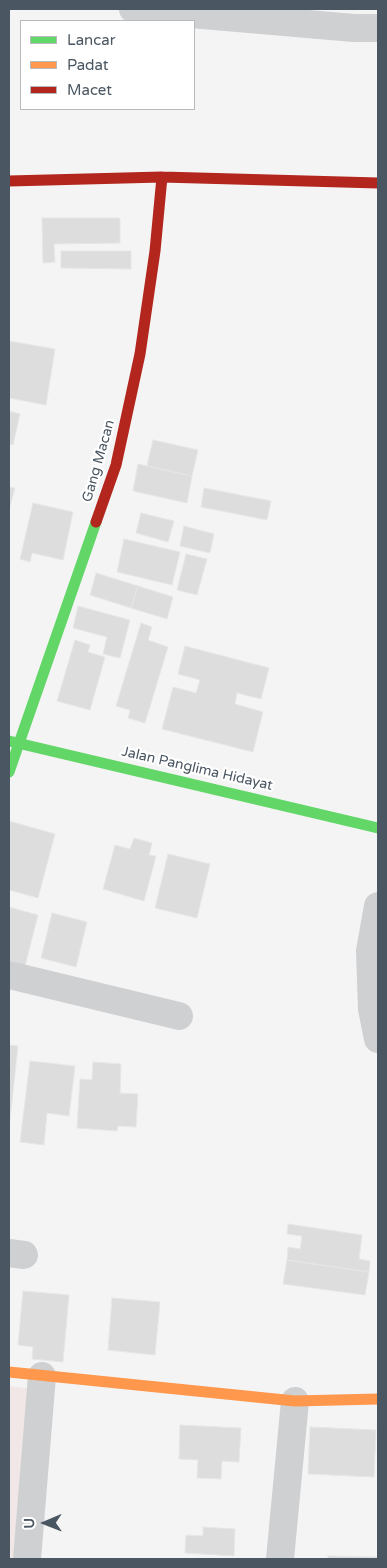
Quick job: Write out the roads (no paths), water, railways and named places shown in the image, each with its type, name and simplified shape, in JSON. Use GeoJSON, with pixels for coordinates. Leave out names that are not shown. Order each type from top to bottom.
{"type":"FeatureCollection","features":[{"type":"Feature","properties":{"kind":"street"},"geometry":{"type":"LineString","coordinates":[[134,9],[362,21]]}},
{"type":"Feature","properties":{"kind":"street"},"geometry":{"type":"LineString","coordinates":[[9,181],[162,177],[378,183]]}},
{"type":"Feature","properties":{"kind":"street","name":"Gang Macan"},"geometry":{"type":"LineString","coordinates":[[9,772],[14,742],[116,465],[140,354],[155,250],[162,177]]}},
{"type":"Feature","properties":{"kind":"street","name":"Jalan Panglima Hidayat"},"geometry":{"type":"LineString","coordinates":[[14,742],[378,828]]}},
{"type":"Feature","properties":{"kind":"street"},"geometry":{"type":"LineString","coordinates":[[378,906],[370,951],[372,1009],[378,1039]]}},
{"type":"Feature","properties":{"kind":"street"},"geometry":{"type":"LineString","coordinates":[[9,976],[179,1016]]}},
{"type":"Feature","properties":{"kind":"street"},"geometry":{"type":"LineString","coordinates":[[9,1372],[294,1401],[378,1399]]}},
{"type":"Feature","properties":{"kind":"street"},"geometry":{"type":"LineString","coordinates":[[27,1559],[42,1376]]}},
{"type":"Feature","properties":{"kind":"street"},"geometry":{"type":"LineString","coordinates":[[280,1559],[294,1401]]}}]}
